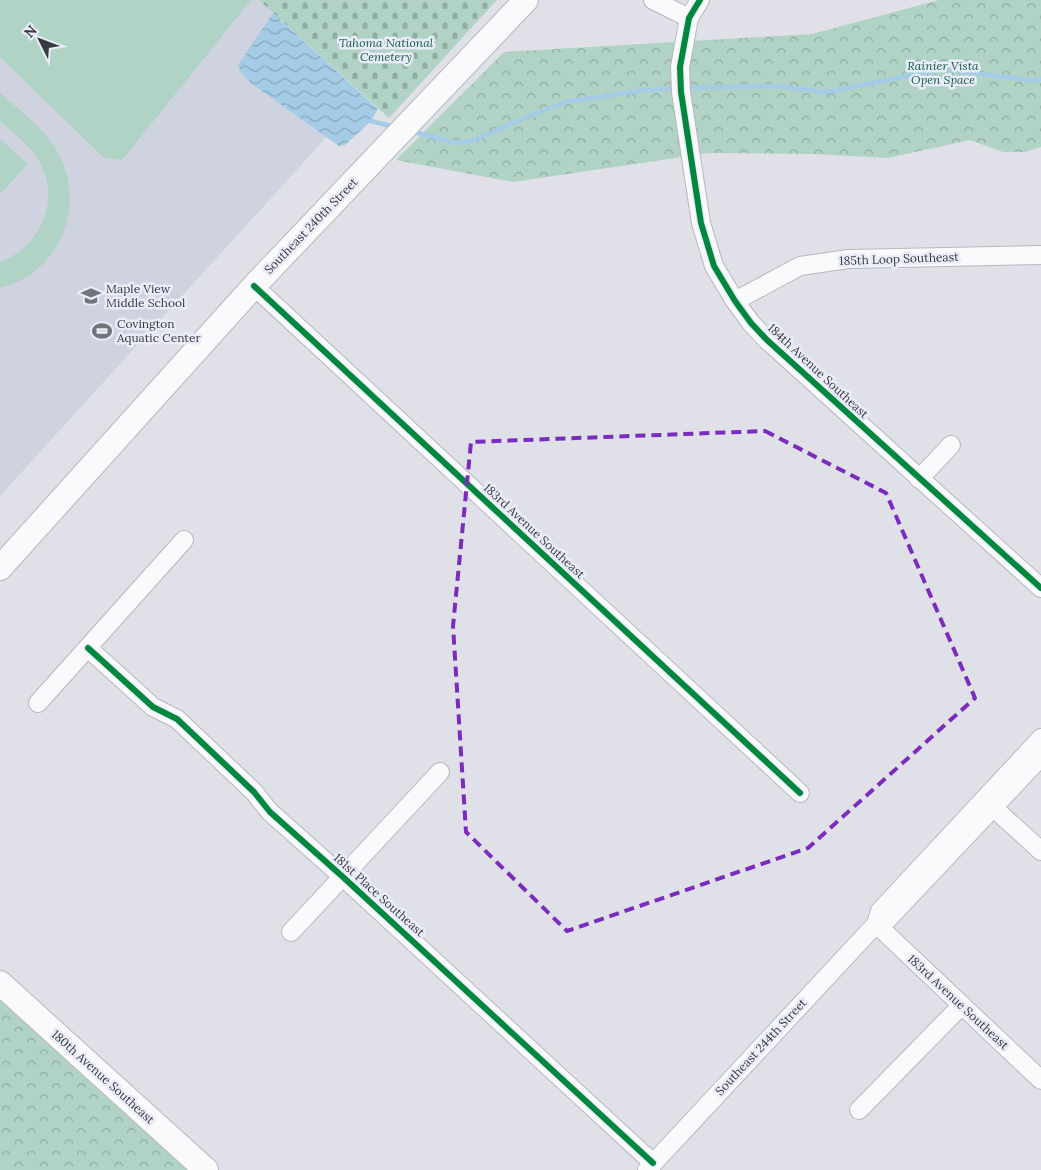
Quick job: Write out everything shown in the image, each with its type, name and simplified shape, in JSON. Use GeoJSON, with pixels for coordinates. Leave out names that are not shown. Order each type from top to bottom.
{"type":"FeatureCollection","features":[{"type":"Feature","properties":{"kind":"main road","name":"Southeast 240th Street"},"geometry":{"type":"LineString","coordinates":[[0,568],[254,286],[526,0]]}},
{"type":"Feature","properties":{"kind":"main road","name":"180th Avenue Southeast"},"geometry":{"type":"LineString","coordinates":[[0,983],[206,1170]]}},
{"type":"Feature","properties":{"kind":"street"},"geometry":{"type":"LineString","coordinates":[[653,0],[689,18],[700,0]]}},
{"type":"Feature","properties":{"kind":"street","name":"184th Avenue Southeast"},"geometry":{"type":"LineString","coordinates":[[689,18],[680,67],[681,92],[701,223],[714,266],[735,301],[751,323],[767,340],[1041,588]]}},
{"type":"Feature","properties":{"kind":"street","name":"185th Loop Southeast"},"geometry":{"type":"LineString","coordinates":[[735,301],[800,266],[848,259],[1041,255]]}},
{"type":"Feature","properties":{"kind":"street","name":"183rd Avenue Southeast"},"geometry":{"type":"LineString","coordinates":[[254,286],[800,793]]}},
{"type":"Feature","properties":{"kind":"street"},"geometry":{"type":"LineString","coordinates":[[919,479],[951,445]]}},
{"type":"Feature","properties":{"kind":"street"},"geometry":{"type":"LineString","coordinates":[[38,704],[184,540]]}},
{"type":"Feature","properties":{"kind":"street","name":"181st Place Southeast"},"geometry":{"type":"LineString","coordinates":[[88,648],[153,707],[177,719],[254,792],[270,812],[343,877],[650,1166]]}},
{"type":"Feature","properties":{"kind":"street","name":"Southeast 244th Street"},"geometry":{"type":"LineString","coordinates":[[989,803],[1041,738]]}},
{"type":"Feature","properties":{"kind":"street","name":"Southeast 244th Street"},"geometry":{"type":"LineString","coordinates":[[650,1166],[876,924],[880,911],[989,803],[1041,757]]}},
{"type":"Feature","properties":{"kind":"street"},"geometry":{"type":"LineString","coordinates":[[291,932],[440,772]]}},
{"type":"Feature","properties":{"kind":"street"},"geometry":{"type":"LineString","coordinates":[[989,803],[1041,851]]}},
{"type":"Feature","properties":{"kind":"street","name":"183rd Avenue Southeast"},"geometry":{"type":"LineString","coordinates":[[876,924],[1041,1080]]}},
{"type":"Feature","properties":{"kind":"street"},"geometry":{"type":"LineString","coordinates":[[859,1110],[962,1005]]}},
{"type":"Feature","properties":{"kind":"highlighted area"},"geometry":{"type":"Polygon","coordinates":[[[765,431],[886,493],[975,698],[808,848],[567,931],[466,832],[453,626],[471,442],[765,431]]]}},
{"type":"Feature","properties":{"kind":"shaded area","name":"Maple View Middle School"},"geometry":{"type":"Polygon","coordinates":[[[0,0],[259,0],[364,96],[0,496],[0,0]]]}},
{"type":"Feature","properties":{"kind":"green space"},"geometry":{"type":"Polygon","coordinates":[[[0,0],[251,0],[122,160],[104,158],[0,57],[0,0]]]}},
{"type":"Feature","properties":{"kind":"green space","name":"Tahoma National Cemetery"},"geometry":{"type":"Polygon","coordinates":[[[259,0],[497,0],[389,118],[259,0]]]}},
{"type":"Feature","properties":{"kind":"green space","name":"Rainier Vista Open Space"},"geometry":{"type":"Polygon","coordinates":[[[939,0],[1041,0],[1041,147],[1025,152],[1003,152],[970,140],[888,158],[814,154],[709,153],[513,182],[396,160],[504,52],[812,34],[939,0]]]}},
{"type":"Feature","properties":{"kind":"green space"},"geometry":{"type":"Polygon","coordinates":[[[0,93],[36,124],[49,138],[62,162],[68,179],[70,196],[69,213],[65,229],[47,259],[26,277],[0,288],[0,262],[15,255],[28,244],[37,232],[44,218],[48,202],[48,186],[44,171],[36,156],[0,121],[0,93]]]}},
{"type":"Feature","properties":{"kind":"green space"},"geometry":{"type":"Polygon","coordinates":[[[0,139],[28,164],[0,194],[0,139]]]}},
{"type":"Feature","properties":{"kind":"green space"},"geometry":{"type":"Polygon","coordinates":[[[0,996],[71,1065],[188,1170],[0,1170],[0,996]]]}},
{"type":"Feature","properties":{"kind":"water"},"geometry":{"type":"Polygon","coordinates":[[[273,13],[378,109],[371,121],[345,145],[339,146],[252,84],[240,71],[238,65],[273,13]]]}},
{"type":"Feature","properties":{"kind":"waterway"},"geometry":{"type":"LineString","coordinates":[[686,88],[773,86],[827,92],[943,69],[1036,81],[1041,79]]}},
{"type":"Feature","properties":{"kind":"waterway"},"geometry":{"type":"LineString","coordinates":[[411,131],[456,143],[475,140],[566,102],[637,91],[678,88]]}},
{"type":"Feature","properties":{"kind":"waterway"},"geometry":{"type":"LineString","coordinates":[[371,121],[394,127]]}},
{"type":"Feature","properties":{"kind":"cycle path"},"geometry":{"type":"LineString","coordinates":[[700,0],[689,18],[680,67],[681,92],[701,223],[714,266],[735,301],[751,323],[767,340],[1041,588]]}},
{"type":"Feature","properties":{"kind":"cycle path"},"geometry":{"type":"LineString","coordinates":[[254,286],[800,793]]}},
{"type":"Feature","properties":{"kind":"cycle path"},"geometry":{"type":"LineString","coordinates":[[88,648],[153,707],[177,719],[254,792],[270,812],[653,1163]]}},
{"type":"Feature","properties":{"kind":"place","name":"Maple View Middle School"},"geometry":{"type":"Point","coordinates":[91,296]}},
{"type":"Feature","properties":{"kind":"place","name":"Covington Aquatic Center"},"geometry":{"type":"Point","coordinates":[102,331]}}]}
